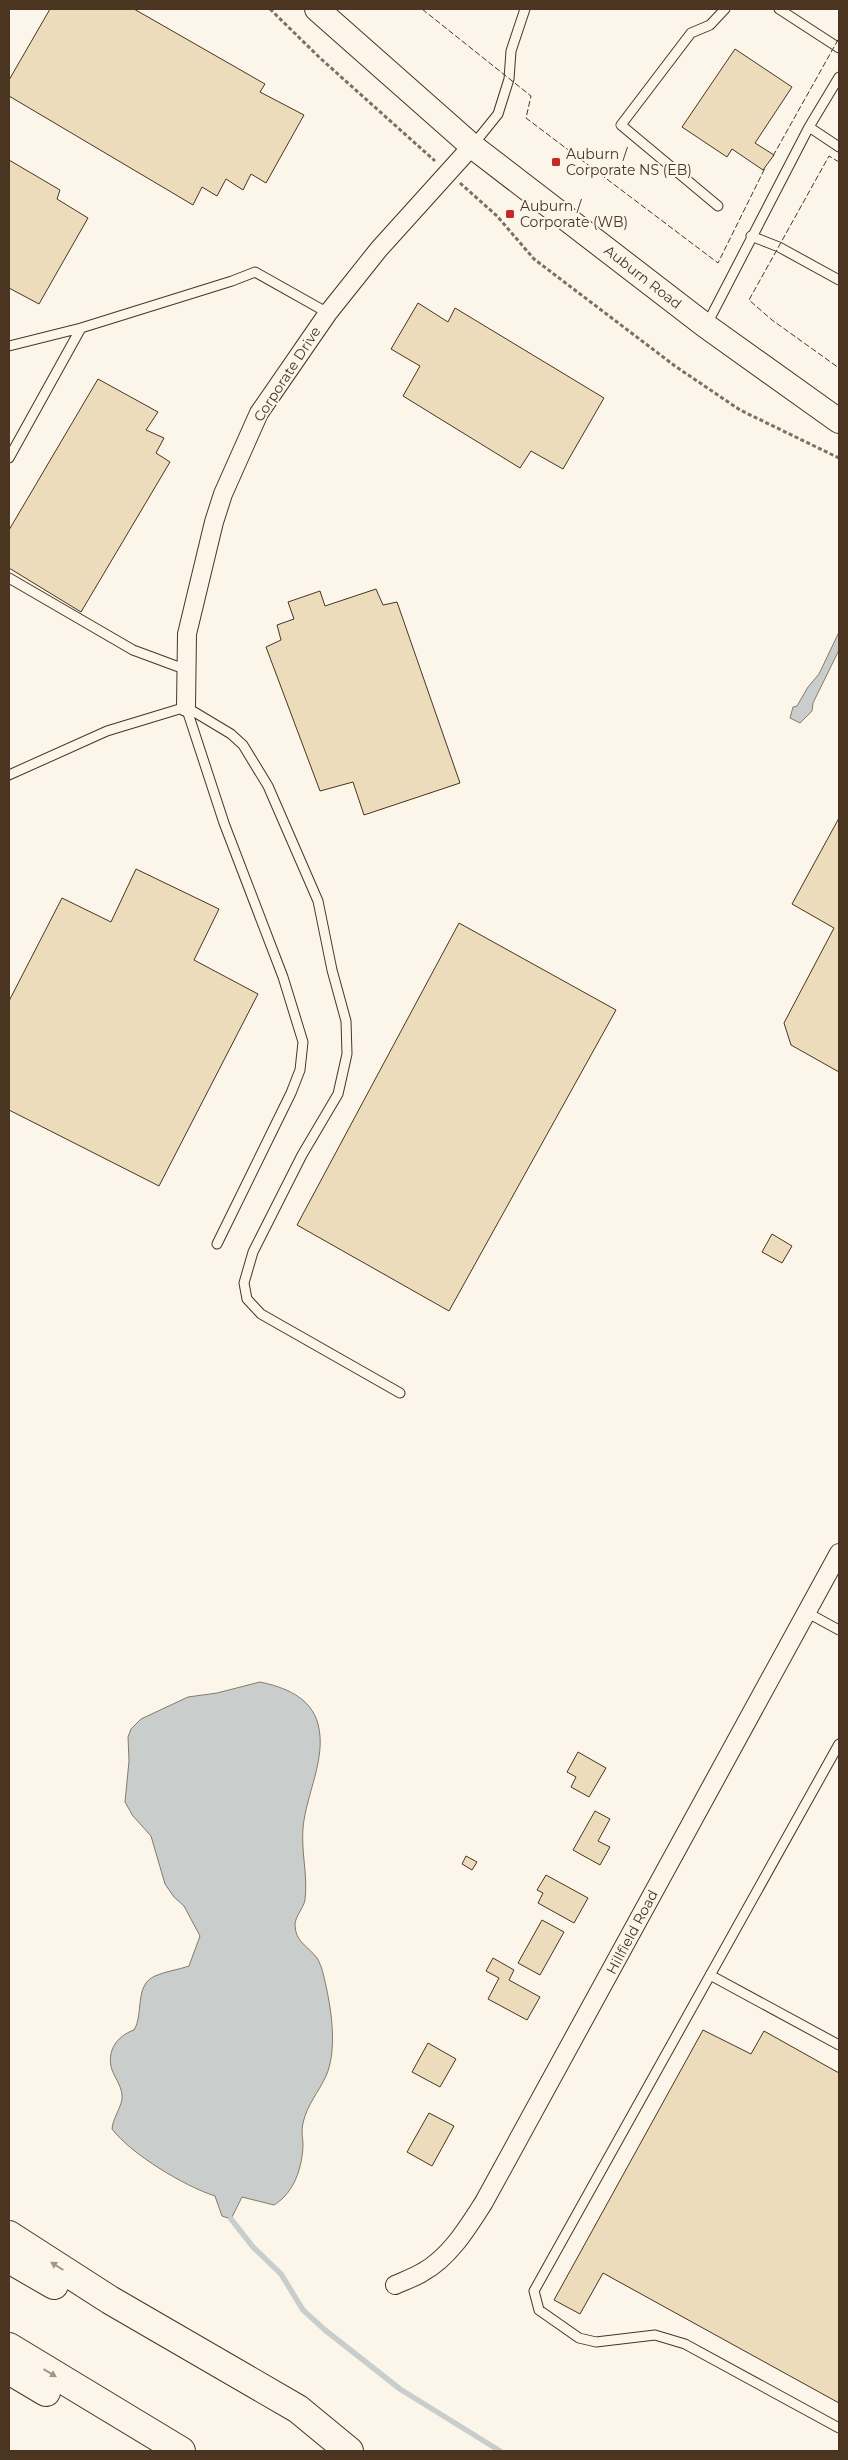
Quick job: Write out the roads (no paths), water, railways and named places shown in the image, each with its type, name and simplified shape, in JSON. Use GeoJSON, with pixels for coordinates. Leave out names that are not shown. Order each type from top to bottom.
{"type":"FeatureCollection","features":[{"type":"Feature","properties":{"kind":"highway"},"geometry":{"type":"LineString","coordinates":[[9,2235],[110,2300],[298,2409],[349,2451]]}},
{"type":"Feature","properties":{"kind":"highway"},"geometry":{"type":"LineString","coordinates":[[9,2259],[344,2451]]}},
{"type":"Feature","properties":{"kind":"highway"},"geometry":{"type":"LineString","coordinates":[[9,2347],[180,2451]]}},
{"type":"Feature","properties":{"kind":"highway"},"geometry":{"type":"LineString","coordinates":[[9,2370],[103,2425],[164,2451]]}},
{"type":"Feature","properties":{"kind":"main road","name":"Auburn Road"},"geometry":{"type":"LineString","coordinates":[[317,9],[472,146],[706,326],[839,420]]}},
{"type":"Feature","properties":{"kind":"street","name":"Corporate Drive"},"geometry":{"type":"LineString","coordinates":[[186,707],[187,634],[214,522],[223,494],[259,413],[328,313],[379,249],[472,146]]}},
{"type":"Feature","properties":{"kind":"street","name":"Hillfield Road"},"geometry":{"type":"LineString","coordinates":[[395,2285],[424,2272],[437,2262],[468,2228],[484,2202],[839,1553]]}},
{"type":"Feature","properties":{"kind":"lane"},"geometry":{"type":"LineString","coordinates":[[472,146],[498,114],[509,79],[511,51],[525,9]]}},
{"type":"Feature","properties":{"kind":"lane"},"geometry":{"type":"LineString","coordinates":[[718,206],[621,125],[691,33],[710,25],[725,9]]}},
{"type":"Feature","properties":{"kind":"lane"},"geometry":{"type":"LineString","coordinates":[[779,9],[839,48]]}},
{"type":"Feature","properties":{"kind":"lane"},"geometry":{"type":"LineString","coordinates":[[706,326],[809,127],[839,78]]}},
{"type":"Feature","properties":{"kind":"lane"},"geometry":{"type":"LineString","coordinates":[[809,127],[839,148]]}},
{"type":"Feature","properties":{"kind":"lane"},"geometry":{"type":"LineString","coordinates":[[751,236],[779,247],[839,280]]}},
{"type":"Feature","properties":{"kind":"lane"},"geometry":{"type":"LineString","coordinates":[[9,346],[81,328],[232,281],[255,272],[328,313]]}},
{"type":"Feature","properties":{"kind":"lane"},"geometry":{"type":"LineString","coordinates":[[9,458],[81,328]]}},
{"type":"Feature","properties":{"kind":"lane"},"geometry":{"type":"LineString","coordinates":[[9,578],[133,650],[187,670]]}},
{"type":"Feature","properties":{"kind":"lane"},"geometry":{"type":"LineString","coordinates":[[186,707],[224,823],[283,977],[303,1042],[300,1070],[291,1093],[217,1244]]}},
{"type":"Feature","properties":{"kind":"lane"},"geometry":{"type":"LineString","coordinates":[[9,775],[107,731],[186,707],[231,734],[243,746],[268,786],[318,902],[332,970],[346,1021],[348,1054],[338,1094],[302,1156],[253,1252],[244,1283],[246,1299],[262,1314],[400,1393]]}},
{"type":"Feature","properties":{"kind":"lane"},"geometry":{"type":"LineString","coordinates":[[806,1612],[839,1630]]}},
{"type":"Feature","properties":{"kind":"lane"},"geometry":{"type":"LineString","coordinates":[[839,1744],[534,2291],[539,2310],[579,2338],[596,2342],[655,2335],[685,2344],[839,2428]]}},
{"type":"Feature","properties":{"kind":"lane"},"geometry":{"type":"LineString","coordinates":[[710,1975],[839,2045]]}},
{"type":"Feature","properties":{"kind":"waterway"},"geometry":{"type":"LineString","coordinates":[[231,2219],[253,2247],[281,2274],[303,2310],[325,2330],[400,2389],[500,2451]]}},
{"type":"Feature","properties":{"kind":"place","name":"Auburn / Corporate NS (EB)"},"geometry":{"type":"Point","coordinates":[556,162]}},
{"type":"Feature","properties":{"kind":"place","name":"Auburn / Corporate (WB)"},"geometry":{"type":"Point","coordinates":[510,214]}}]}
